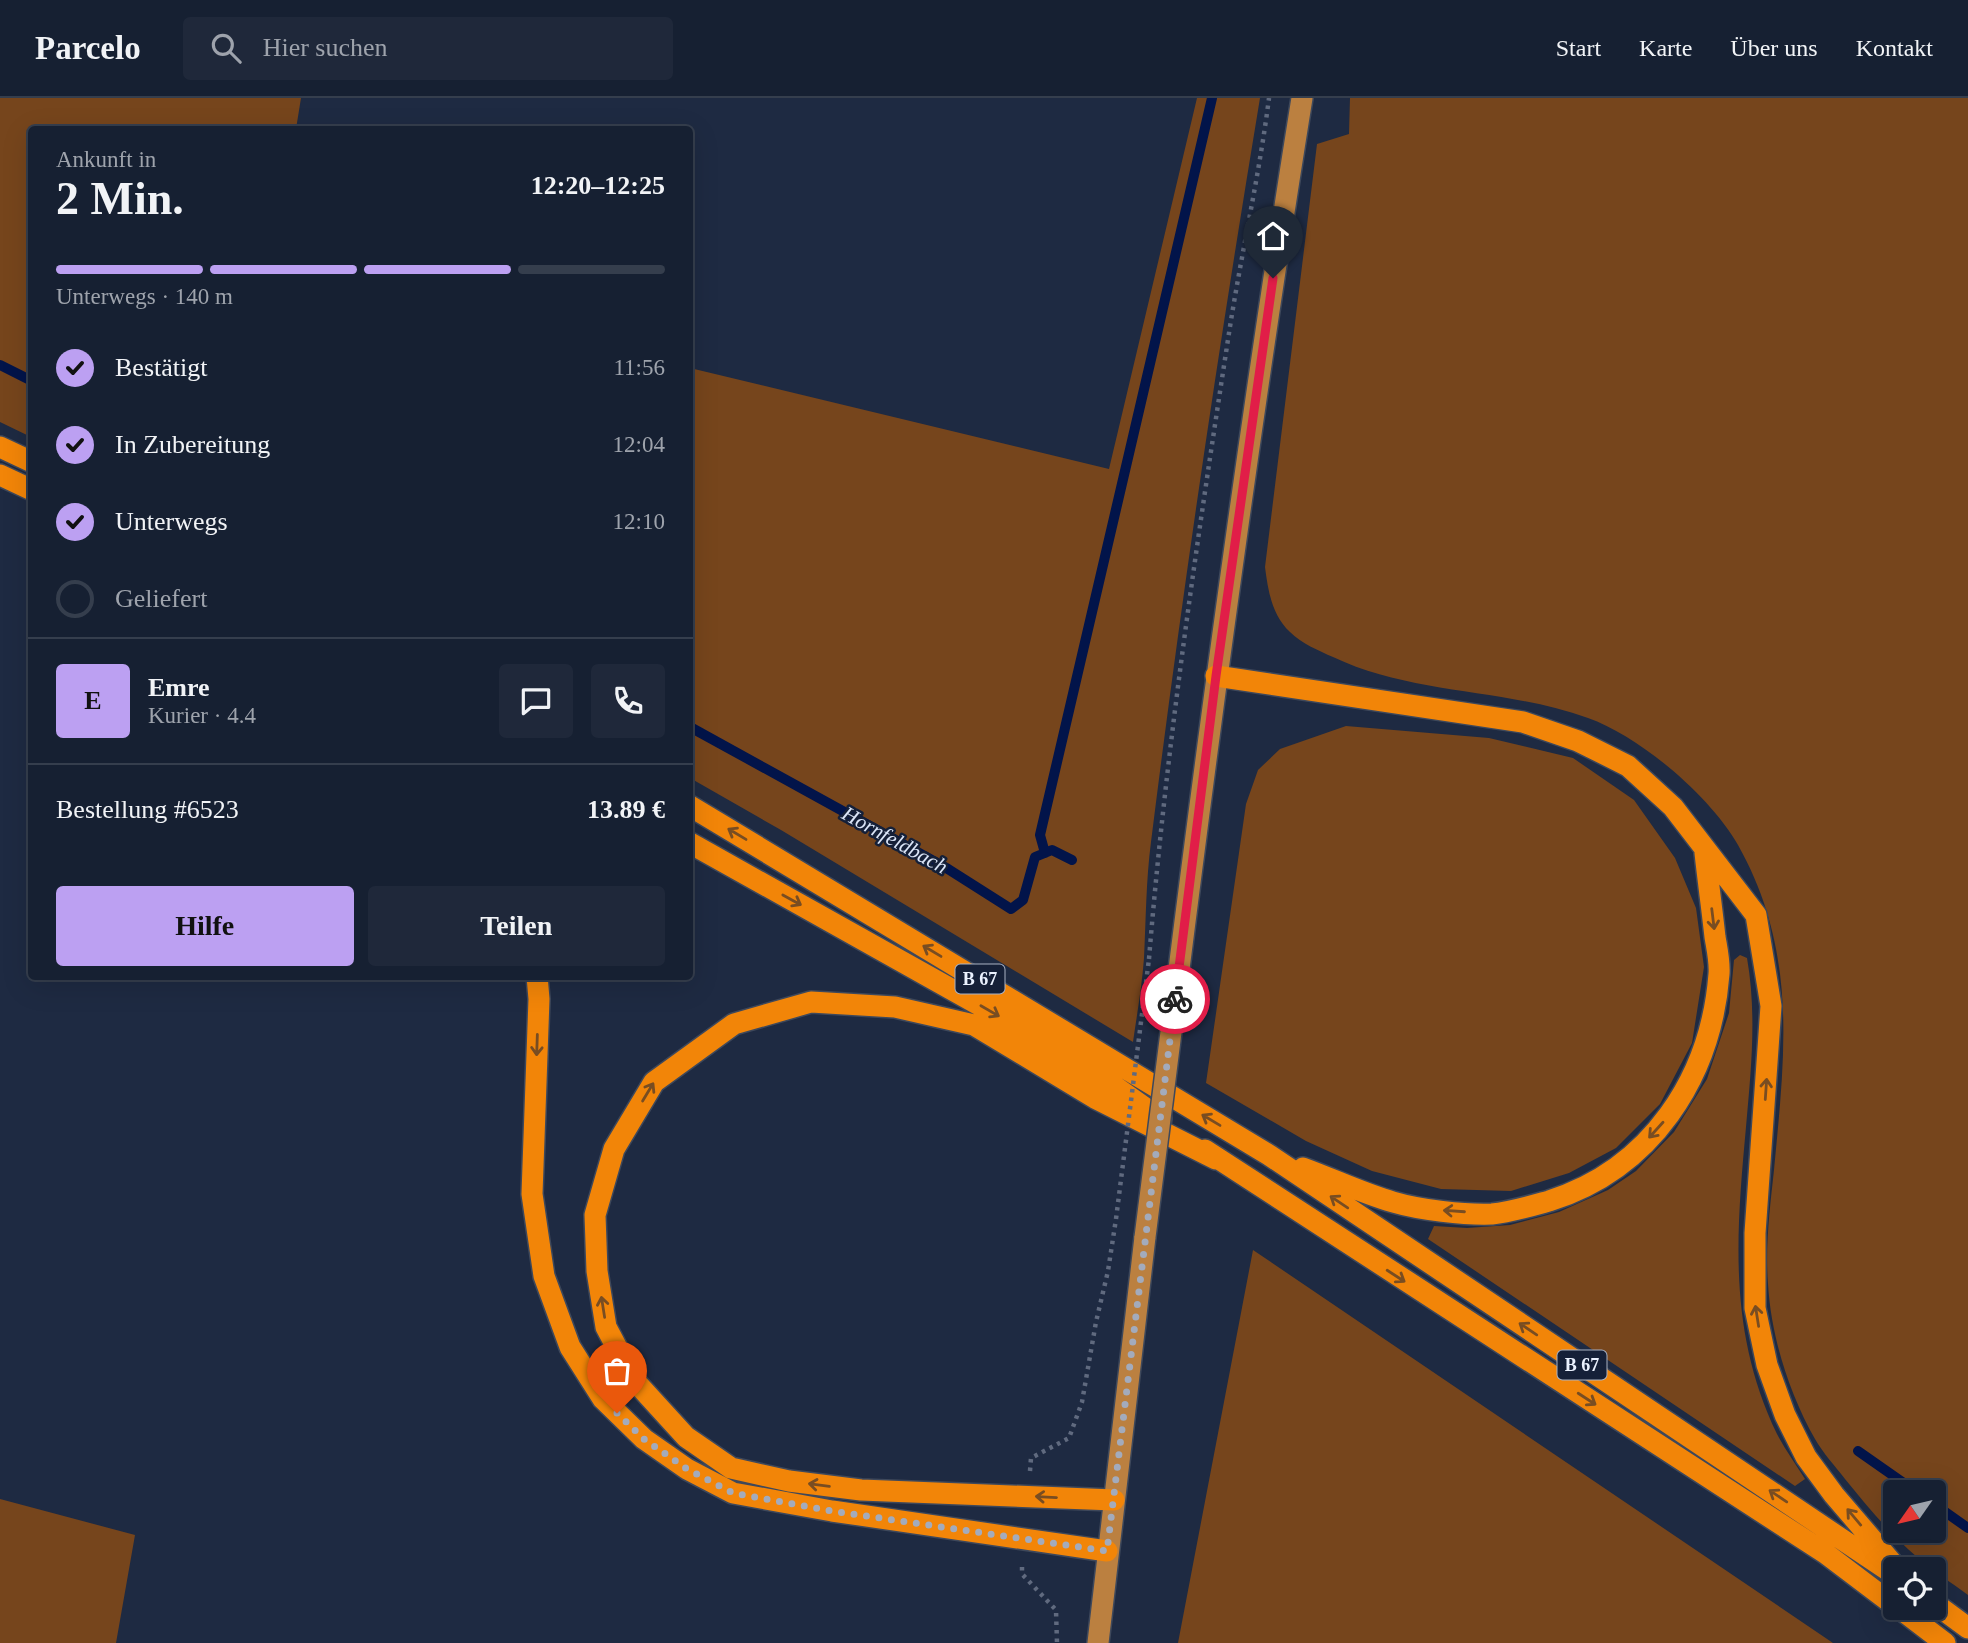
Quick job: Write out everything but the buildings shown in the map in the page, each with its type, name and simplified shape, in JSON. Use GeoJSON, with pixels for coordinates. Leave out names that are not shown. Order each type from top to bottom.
{"type":"FeatureCollection","features":[{"type":"Feature","properties":{"kind":"highway"},"geometry":{"type":"LineString","coordinates":[[0,447],[28,460]]}},
{"type":"Feature","properties":{"kind":"highway"},"geometry":{"type":"LineString","coordinates":[[0,475],[28,488]]}},
{"type":"Feature","properties":{"kind":"highway"},"geometry":{"type":"LineString","coordinates":[[1216,676],[1524,722],[1567,737],[1628,766],[1673,807],[1756,915],[1772,1006],[1755,1233],[1755,1308],[1767,1365],[1785,1415],[1806,1457],[1887,1557]]}},
{"type":"Feature","properties":{"kind":"highway","name":"B 67"},"geometry":{"type":"LineString","coordinates":[[693,808],[1269,1155],[1883,1567]]}},
{"type":"Feature","properties":{"kind":"highway","name":"B 67"},"geometry":{"type":"LineString","coordinates":[[693,845],[1099,1076],[1216,1158],[1825,1553],[1883,1596]]}},
{"type":"Feature","properties":{"kind":"highway"},"geometry":{"type":"LineString","coordinates":[[1269,1155],[1393,1202],[1492,1214],[1567,1195],[1601,1180],[1634,1155],[1669,1117],[1696,1071],[1712,1026],[1719,972],[1705,851]]}},
{"type":"Feature","properties":{"kind":"highway"},"geometry":{"type":"LineString","coordinates":[[537,980],[539,999],[532,1194],[544,1276],[570,1347],[603,1399],[644,1439],[687,1469],[733,1493],[1024,1541],[1107,1551]]}},
{"type":"Feature","properties":{"kind":"highway"},"geometry":{"type":"LineString","coordinates":[[1114,1500],[861,1490],[789,1481],[732,1468],[685,1437],[634,1380],[606,1327],[597,1271],[595,1215],[614,1149],[654,1082],[734,1024],[811,1002],[895,1007],[974,1025],[1095,1098],[1216,1158]]}},
{"type":"Feature","properties":{"kind":"highway"},"geometry":{"type":"LineString","coordinates":[[1946,1612],[1968,1628]]}},
{"type":"Feature","properties":{"kind":"highway","name":"B 67"},"geometry":{"type":"LineString","coordinates":[[1914,1620],[1945,1643]]}},
{"type":"Feature","properties":{"kind":"main road"},"geometry":{"type":"LineString","coordinates":[[1098,1643],[1145,1237],[1216,676],[1273,278],[1302,98]]}},
{"type":"Feature","properties":{"kind":"path"},"geometry":{"type":"LineString","coordinates":[[1028,1496],[1031,1458],[1069,1438],[1082,1402],[1108,1271],[1149,959],[1163,798],[1184,640],[1229,331],[1269,98]]}},
{"type":"Feature","properties":{"kind":"path"},"geometry":{"type":"LineString","coordinates":[[1024,1541],[1022,1574],[1056,1610],[1057,1643]]}},
{"type":"Feature","properties":{"kind":"shaded area"},"geometry":{"type":"Polygon","coordinates":[[[0,98],[301,98],[296,126],[28,126],[28,436],[0,422],[0,98]]]}},
{"type":"Feature","properties":{"kind":"shaded area"},"geometry":{"type":"Polygon","coordinates":[[[1197,98],[1260,98],[1175,655],[1149,856],[1143,968],[1133,1042],[693,780],[693,369],[1109,469],[1197,98]]]}},
{"type":"Feature","properties":{"kind":"shaded area"},"geometry":{"type":"Polygon","coordinates":[[[1350,98],[1968,98],[1968,1595],[1946,1579],[1946,1557],[1918,1557],[1903,1544],[1946,1544],[1946,1480],[1883,1480],[1883,1523],[1818,1444],[1797,1403],[1783,1364],[1773,1324],[1767,1270],[1783,1044],[1779,964],[1757,885],[1726,826],[1672,770],[1609,727],[1556,708],[1427,685],[1364,669],[1299,640],[1284,625],[1275,610],[1269,594],[1265,567],[1317,144],[1349,134],[1350,98]]]}},
{"type":"Feature","properties":{"kind":"shaded area"},"geometry":{"type":"Polygon","coordinates":[[[1346,726],[1489,738],[1573,758],[1634,800],[1675,858],[1696,908],[1704,967],[1692,1043],[1660,1104],[1616,1148],[1569,1173],[1511,1191],[1441,1189],[1372,1171],[1306,1141],[1206,1083],[1246,804],[1258,770],[1280,749],[1346,726]]]}},
{"type":"Feature","properties":{"kind":"shaded area"},"geometry":{"type":"Polygon","coordinates":[[[1740,955],[1747,958],[1752,1021],[1738,1245],[1739,1283],[1750,1358],[1761,1396],[1783,1446],[1805,1479],[1795,1486],[1428,1239],[1434,1226],[1467,1228],[1510,1225],[1559,1212],[1608,1190],[1636,1171],[1674,1132],[1707,1079],[1729,1013],[1734,960],[1740,955]]]}},
{"type":"Feature","properties":{"kind":"shaded area"},"geometry":{"type":"Polygon","coordinates":[[[1253,1250],[1833,1643],[1178,1643],[1253,1250]]]}},
{"type":"Feature","properties":{"kind":"shaded area"},"geometry":{"type":"Polygon","coordinates":[[[0,1499],[135,1535],[116,1643],[0,1643],[0,1499]]]}},
{"type":"Feature","properties":{"kind":"waterway"},"geometry":{"type":"LineString","coordinates":[[1045,853],[1040,835],[1212,98]]}},
{"type":"Feature","properties":{"kind":"waterway","name":"Hornfeldbach"},"geometry":{"type":"LineString","coordinates":[[0,365],[28,379]]}},
{"type":"Feature","properties":{"kind":"waterway","name":"Hornfeldbach"},"geometry":{"type":"LineString","coordinates":[[693,729],[948,869],[1011,909],[1023,900],[1035,857],[1052,850],[1072,860]]}},
{"type":"Feature","properties":{"kind":"waterway","name":"Hornfeldbach"},"geometry":{"type":"LineString","coordinates":[[1858,1451],[1899,1480]]}},
{"type":"Feature","properties":{"kind":"waterway","name":"Hornfeldbach"},"geometry":{"type":"LineString","coordinates":[[1946,1512],[1968,1528]]}},
{"type":"Feature","properties":{"kind":"way so far"},"geometry":{"type":"LineString","coordinates":[[617,1413],[644,1439],[687,1469],[733,1493],[1024,1541],[1107,1551],[1175,999]]}},
{"type":"Feature","properties":{"kind":"route"},"geometry":{"type":"LineString","coordinates":[[1175,999],[1216,676],[1273,278]]}}]}
